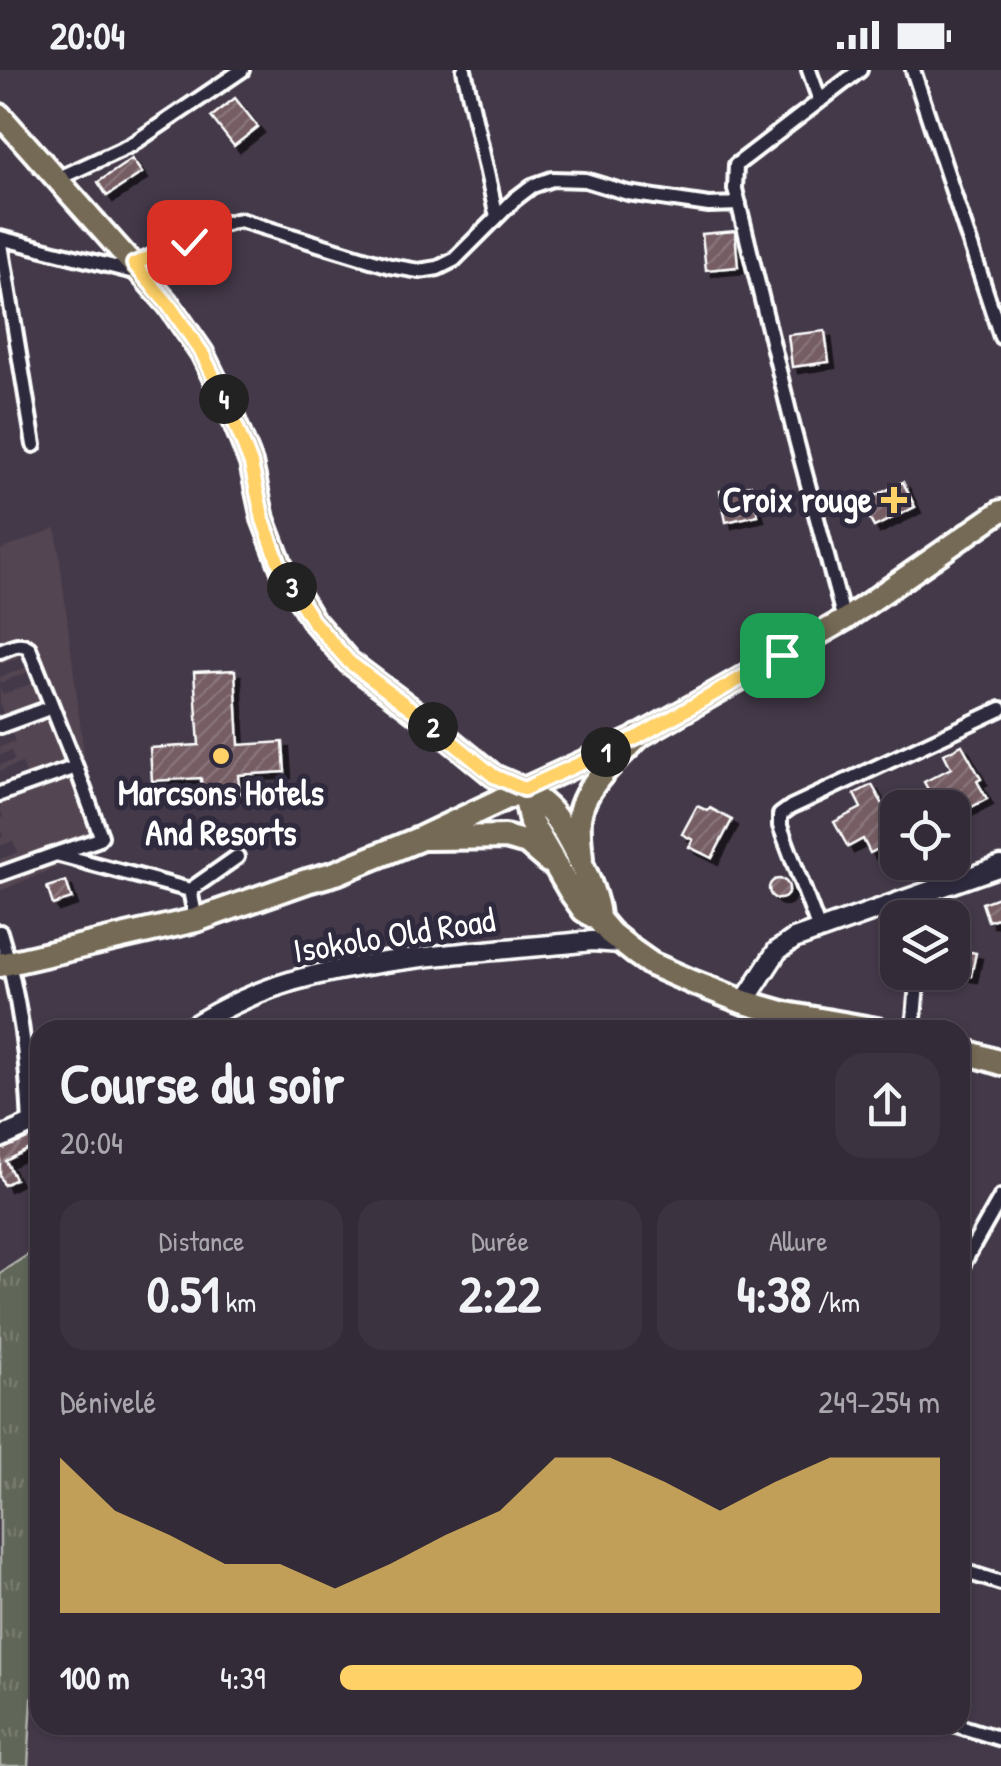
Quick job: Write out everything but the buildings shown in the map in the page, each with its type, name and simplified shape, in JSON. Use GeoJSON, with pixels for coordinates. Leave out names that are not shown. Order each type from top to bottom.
{"type":"FeatureCollection","features":[{"type":"Feature","properties":{"kind":"highway"},"geometry":{"type":"LineString","coordinates":[[571,867],[579,816],[588,793],[638,737]]}},
{"type":"Feature","properties":{"kind":"highway"},"geometry":{"type":"LineString","coordinates":[[5,964],[196,920],[336,874],[524,789],[532,824],[571,867],[584,910],[621,943],[651,964],[744,1002],[820,1020]]}},
{"type":"Feature","properties":{"kind":"highway"},"geometry":{"type":"LineString","coordinates":[[419,838],[505,837],[527,842],[571,867]]}},
{"type":"Feature","properties":{"kind":"highway"},"geometry":{"type":"LineString","coordinates":[[970,1053],[1001,1063]]}},
{"type":"Feature","properties":{"kind":"main road"},"geometry":{"type":"LineString","coordinates":[[0,115],[169,305],[202,353],[251,464],[263,520],[282,572],[312,620],[349,662],[494,776],[524,789],[638,737],[844,620],[1001,511]]}},
{"type":"Feature","properties":{"kind":"street"},"geometry":{"type":"LineString","coordinates":[[57,178],[131,145],[242,70]]}},
{"type":"Feature","properties":{"kind":"street"},"geometry":{"type":"LineString","coordinates":[[464,70],[496,217]]}},
{"type":"Feature","properties":{"kind":"street"},"geometry":{"type":"LineString","coordinates":[[809,70],[820,101]]}},
{"type":"Feature","properties":{"kind":"street"},"geometry":{"type":"LineString","coordinates":[[844,620],[735,189],[736,166],[860,70]]}},
{"type":"Feature","properties":{"kind":"street"},"geometry":{"type":"LineString","coordinates":[[913,70],[1001,336]]}},
{"type":"Feature","properties":{"kind":"street"},"geometry":{"type":"LineString","coordinates":[[34,444],[0,238],[138,269],[217,226],[240,220],[390,266],[419,271],[454,260],[532,186],[552,179],[585,180],[628,192],[708,205],[739,204]]}},
{"type":"Feature","properties":{"kind":"street"},"geometry":{"type":"LineString","coordinates":[[0,651],[17,644],[29,648],[101,836],[0,874]]}},
{"type":"Feature","properties":{"kind":"street"},"geometry":{"type":"LineString","coordinates":[[0,726],[52,707]]}},
{"type":"Feature","properties":{"kind":"street"},"geometry":{"type":"LineString","coordinates":[[819,930],[780,826],[780,816],[790,807],[1001,709]]}},
{"type":"Feature","properties":{"kind":"street"},"geometry":{"type":"LineString","coordinates":[[0,794],[76,767]]}},
{"type":"Feature","properties":{"kind":"street"},"geometry":{"type":"LineString","coordinates":[[56,854],[190,890]]}},
{"type":"Feature","properties":{"kind":"street"},"geometry":{"type":"LineString","coordinates":[[190,890],[237,857]]}},
{"type":"Feature","properties":{"kind":"street"},"geometry":{"type":"LineString","coordinates":[[744,1002],[777,951],[794,939],[1001,866]]}},
{"type":"Feature","properties":{"kind":"street"},"geometry":{"type":"LineString","coordinates":[[190,890],[196,920]]}},
{"type":"Feature","properties":{"kind":"street"},"geometry":{"type":"LineString","coordinates":[[0,932],[25,1038],[30,1080]]}},
{"type":"Feature","properties":{"kind":"street","name":"Isokolo Old Road"},"geometry":{"type":"LineString","coordinates":[[205,1020],[246,998],[313,975],[426,958],[592,942],[621,943]]}},
{"type":"Feature","properties":{"kind":"street"},"geometry":{"type":"LineString","coordinates":[[914,1020],[916,990]]}},
{"type":"Feature","properties":{"kind":"street"},"geometry":{"type":"LineString","coordinates":[[0,1138],[30,1124]]}},
{"type":"Feature","properties":{"kind":"street"},"geometry":{"type":"LineString","coordinates":[[970,1251],[1001,1197]]}},
{"type":"Feature","properties":{"kind":"street"},"geometry":{"type":"LineString","coordinates":[[970,1573],[1001,1583]]}},
{"type":"Feature","properties":{"kind":"street"},"geometry":{"type":"LineString","coordinates":[[970,1729],[1001,1739]]}},
{"type":"Feature","properties":{"kind":"shaded area"},"geometry":{"type":"Polygon","coordinates":[[[56,528],[96,851],[0,891],[0,859],[18,852],[13,841],[0,846],[0,784],[26,774],[22,763],[0,771],[0,765],[14,760],[11,751],[0,755],[0,747],[15,741],[10,730],[0,734],[0,687],[3,694],[33,683],[28,672],[0,683],[0,677],[27,667],[22,656],[0,665],[0,550],[56,528]]]}},
{"type":"Feature","properties":{"kind":"green space"},"geometry":{"type":"Polygon","coordinates":[[[30,1254],[28,1766],[0,1766],[0,1273],[30,1254]]]}},
{"type":"Feature","properties":{"kind":"place","name":"Croix rouge"},"geometry":{"type":"Point","coordinates":[894,500]}},
{"type":"Feature","properties":{"kind":"place","name":"Marcsons Hotels And Resorts"},"geometry":{"type":"Point","coordinates":[221,756]}},
{"type":"Feature","properties":{"kind":"route"},"geometry":{"type":"LineString","coordinates":[[189,242],[134,264],[202,353],[229,408],[251,464],[263,520],[282,572],[312,620],[349,662],[494,776],[524,789],[638,737],[782,655]]}}]}
